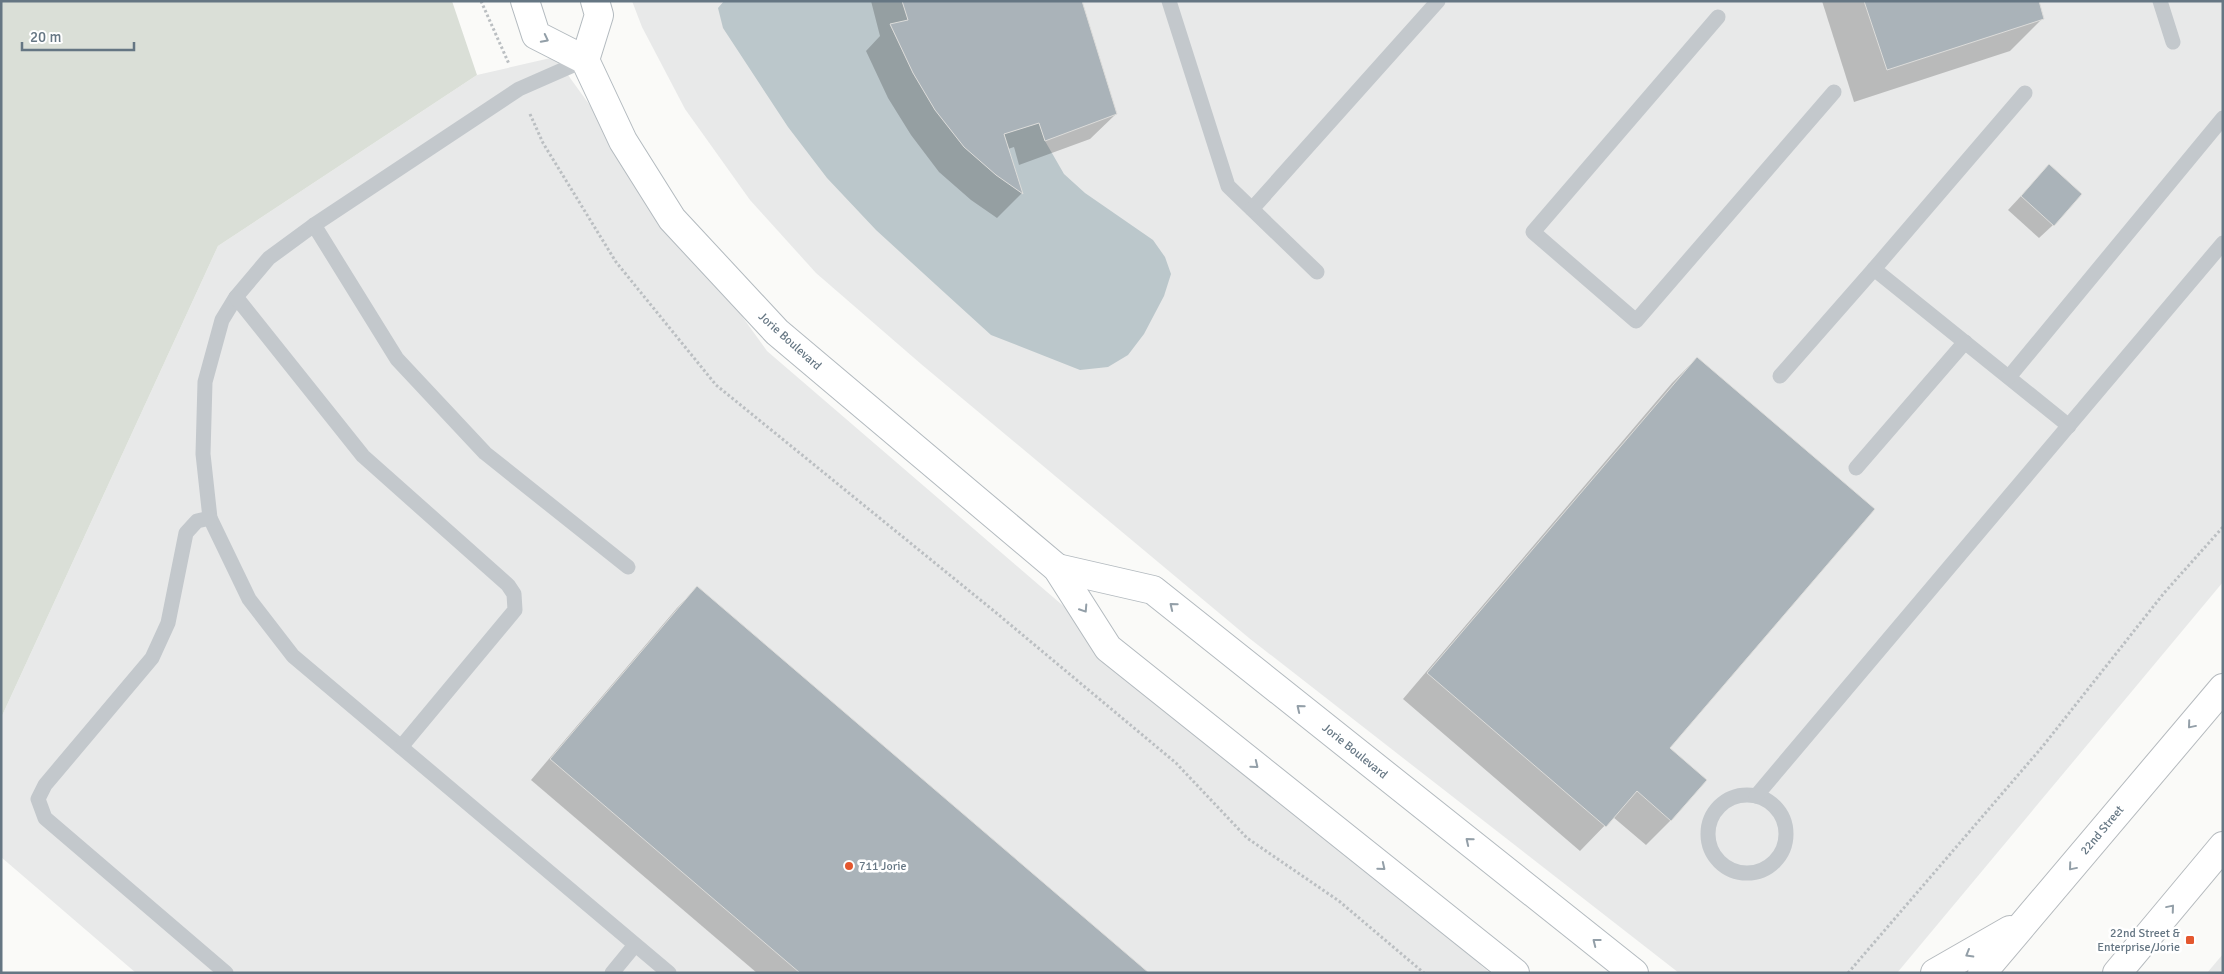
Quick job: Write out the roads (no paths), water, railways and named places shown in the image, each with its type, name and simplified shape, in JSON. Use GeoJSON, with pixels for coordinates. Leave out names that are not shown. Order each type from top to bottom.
{"type":"FeatureCollection","features":[{"type":"Feature","properties":{"kind":"main road"},"geometry":{"type":"LineString","coordinates":[[525,1],[536,35],[585,60],[599,15],[595,1]]}},
{"type":"Feature","properties":{"kind":"main road","name":"Jorie Boulevard"},"geometry":{"type":"LineString","coordinates":[[585,60],[623,141],[672,219],[777,332],[1057,568],[1108,648],[1515,973]]}},
{"type":"Feature","properties":{"kind":"main road","name":"Jorie Boulevard"},"geometry":{"type":"LineString","coordinates":[[1057,568],[1153,590],[1634,973]]}},
{"type":"Feature","properties":{"kind":"main road","name":"22nd Street"},"geometry":{"type":"LineString","coordinates":[[1982,973],[2223,688]]}},
{"type":"Feature","properties":{"kind":"main road"},"geometry":{"type":"LineString","coordinates":[[2117,973],[2223,846]]}},
{"type":"Feature","properties":{"kind":"main road"},"geometry":{"type":"LineString","coordinates":[[1935,973],[2026,921]]}},
{"type":"Feature","properties":{"kind":"lane"},"geometry":{"type":"LineString","coordinates":[[1169,1],[1228,186],[1317,272]]}},
{"type":"Feature","properties":{"kind":"lane"},"geometry":{"type":"LineString","coordinates":[[1252,208],[1438,1]]}},
{"type":"Feature","properties":{"kind":"lane"},"geometry":{"type":"LineString","coordinates":[[2160,1],[2173,42]]}},
{"type":"Feature","properties":{"kind":"lane"},"geometry":{"type":"LineString","coordinates":[[1718,17],[1533,232],[1636,321],[1834,92]]}},
{"type":"Feature","properties":{"kind":"lane"},"geometry":{"type":"LineString","coordinates":[[585,60],[519,89],[314,225],[268,258],[236,297],[222,320],[205,382],[203,454],[210,518],[249,599],[293,656],[669,973]]}},
{"type":"Feature","properties":{"kind":"lane"},"geometry":{"type":"LineString","coordinates":[[1780,376],[2025,93]]}},
{"type":"Feature","properties":{"kind":"lane"},"geometry":{"type":"LineString","coordinates":[[2009,377],[2223,118]]}},
{"type":"Feature","properties":{"kind":"lane"},"geometry":{"type":"LineString","coordinates":[[314,225],[397,359],[484,453],[628,568]]}},
{"type":"Feature","properties":{"kind":"lane"},"geometry":{"type":"LineString","coordinates":[[1756,796],[2223,243]]}},
{"type":"Feature","properties":{"kind":"lane"},"geometry":{"type":"LineString","coordinates":[[1874,269],[2069,426]]}},
{"type":"Feature","properties":{"kind":"lane"},"geometry":{"type":"LineString","coordinates":[[236,297],[363,456],[508,585],[514,594],[515,610],[401,747]]}},
{"type":"Feature","properties":{"kind":"lane"},"geometry":{"type":"LineString","coordinates":[[1856,468],[1965,342]]}},
{"type":"Feature","properties":{"kind":"lane"},"geometry":{"type":"LineString","coordinates":[[210,518],[197,521],[186,534],[168,623],[152,658],[44,785],[38,799],[45,818],[226,973]]}},
{"type":"Feature","properties":{"kind":"lane"},"geometry":{"type":"LineString","coordinates":[[1743,795],[1756,796],[1768,801],[1778,810],[1785,823],[1786,836],[1783,850],[1775,861],[1764,869],[1752,874],[1738,873],[1725,867],[1716,858],[1709,846],[1708,832],[1711,818],[1718,807],[1729,799],[1743,795]]}},
{"type":"Feature","properties":{"kind":"lane"},"geometry":{"type":"LineString","coordinates":[[612,973],[636,945]]}},
{"type":"Feature","properties":{"kind":"place","name":"711 Jorie"},"geometry":{"type":"Point","coordinates":[849,866]}},
{"type":"Feature","properties":{"kind":"place","name":"22nd Street & Enterprise/Jorie"},"geometry":{"type":"Point","coordinates":[2190,940]}}]}
